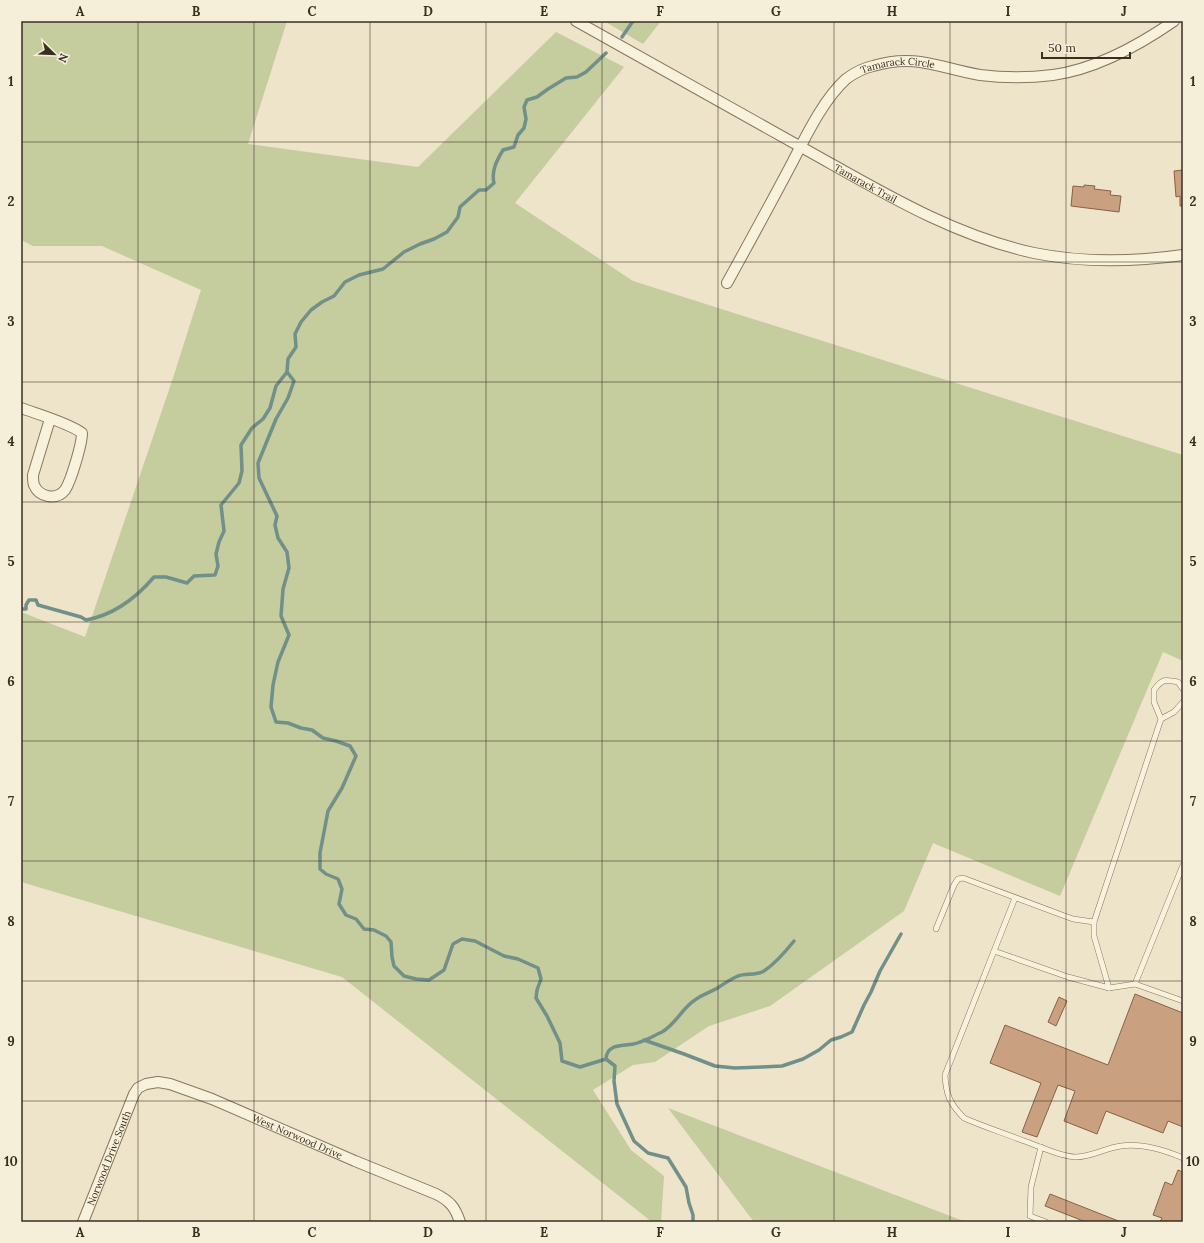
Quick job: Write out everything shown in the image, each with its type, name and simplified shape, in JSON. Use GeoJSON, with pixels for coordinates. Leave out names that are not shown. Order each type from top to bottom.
{"type":"FeatureCollection","features":[{"type":"Feature","properties":{"kind":"street","name":"Tamarack Trail"},"geometry":{"type":"LineString","coordinates":[[576,21],[864,182],[934,218],[980,237],[1011,247],[1055,256],[1104,261],[1148,260],[1183,255]]}},
{"type":"Feature","properties":{"kind":"street","name":"Tamarack Circle"},"geometry":{"type":"LineString","coordinates":[[728,283],[801,146],[824,107],[847,79],[866,68],[903,60],[929,63],[991,76],[1022,77],[1052,75],[1077,70],[1095,64],[1149,37],[1174,21]]}},
{"type":"Feature","properties":{"kind":"street"},"geometry":{"type":"LineString","coordinates":[[21,408],[77,429],[82,433],[82,440],[67,485],[60,494],[46,496],[40,492],[33,483],[33,475],[50,419]]}},
{"type":"Feature","properties":{"kind":"street","name":"West Norwood Drive"},"geometry":{"type":"LineString","coordinates":[[134,1094],[138,1088],[146,1084],[158,1082],[189,1090],[436,1194],[448,1200],[457,1212],[460,1222]]}},
{"type":"Feature","properties":{"kind":"street","name":"Norwood Drive South"},"geometry":{"type":"LineString","coordinates":[[83,1222],[134,1094]]}},
{"type":"Feature","properties":{"kind":"lane"},"geometry":{"type":"LineString","coordinates":[[1108,988],[1094,936],[1094,922],[1161,719],[1154,702],[1154,690],[1160,682],[1168,679],[1178,682],[1183,689]]}},
{"type":"Feature","properties":{"kind":"lane"},"geometry":{"type":"LineString","coordinates":[[1161,719],[1174,712],[1183,702]]}},
{"type":"Feature","properties":{"kind":"lane"},"geometry":{"type":"LineString","coordinates":[[1135,984],[1183,865]]}},
{"type":"Feature","properties":{"kind":"lane"},"geometry":{"type":"LineString","coordinates":[[936,930],[954,885],[958,879],[963,878],[1062,915],[1094,922]]}},
{"type":"Feature","properties":{"kind":"lane"},"geometry":{"type":"LineString","coordinates":[[1015,898],[946,1074],[948,1098],[955,1109],[964,1118],[1041,1147],[1075,1157],[1089,1156],[1100,1151],[1121,1146],[1132,1146],[1155,1148],[1183,1158]]}},
{"type":"Feature","properties":{"kind":"lane"},"geometry":{"type":"LineString","coordinates":[[994,951],[1068,977],[1108,988],[1135,984],[1183,1001]]}},
{"type":"Feature","properties":{"kind":"lane"},"geometry":{"type":"LineString","coordinates":[[1041,1147],[1031,1187],[1030,1216],[1046,1222]]}},
{"type":"Feature","properties":{"kind":"green space"},"geometry":{"type":"Polygon","coordinates":[[[21,21],[287,21],[248,144],[418,167],[556,32],[624,67],[515,203],[633,281],[1183,455],[1183,661],[1163,652],[1060,896],[933,843],[904,911],[770,1006],[709,1026],[655,1062],[633,1065],[593,1090],[631,1150],[664,1176],[661,1222],[652,1222],[342,977],[21,882],[21,612],[85,637],[172,381],[201,290],[102,246],[33,246],[21,240],[21,21]]]}},
{"type":"Feature","properties":{"kind":"green space"},"geometry":{"type":"Polygon","coordinates":[[[604,21],[661,21],[643,44],[604,21]]]}},
{"type":"Feature","properties":{"kind":"green space"},"geometry":{"type":"Polygon","coordinates":[[[668,1108],[966,1222],[754,1222],[668,1108]]]}},
{"type":"Feature","properties":{"kind":"building"},"geometry":{"type":"Polygon","coordinates":[[[1183,170],[1183,206],[1180,206],[1180,196],[1176,197],[1174,171],[1183,170]]]}},
{"type":"Feature","properties":{"kind":"building"},"geometry":{"type":"Polygon","coordinates":[[[1084,185],[1095,186],[1094,189],[1111,191],[1110,195],[1121,196],[1119,212],[1071,206],[1073,186],[1084,187],[1084,185]]]}},
{"type":"Feature","properties":{"kind":"building"},"geometry":{"type":"Polygon","coordinates":[[[1135,994],[1183,1013],[1183,1127],[1168,1121],[1163,1133],[1106,1111],[1097,1134],[1064,1121],[1075,1091],[1058,1085],[1037,1137],[1022,1132],[1041,1083],[990,1063],[1005,1025],[1108,1065],[1135,994]]]}},
{"type":"Feature","properties":{"kind":"building"},"geometry":{"type":"Polygon","coordinates":[[[1059,997],[1067,1001],[1056,1026],[1048,1022],[1059,997]]]}},
{"type":"Feature","properties":{"kind":"building"},"geometry":{"type":"Polygon","coordinates":[[[1178,1170],[1183,1172],[1183,1222],[1160,1222],[1162,1218],[1153,1215],[1165,1182],[1172,1185],[1178,1170]]]}},
{"type":"Feature","properties":{"kind":"building"},"geometry":{"type":"Polygon","coordinates":[[[1050,1194],[1121,1222],[1086,1222],[1045,1206],[1050,1194]]]}},
{"type":"Feature","properties":{"kind":"waterway"},"geometry":{"type":"LineString","coordinates":[[622,37],[633,21]]}},
{"type":"Feature","properties":{"kind":"waterway"},"geometry":{"type":"LineString","coordinates":[[606,53],[586,72],[577,77],[566,78],[537,97],[527,100],[524,107],[526,119],[524,128],[518,135],[514,147],[503,150],[495,166],[493,174],[494,183],[486,190],[479,190],[460,207],[458,217],[447,232],[404,252],[383,269],[359,275],[345,282],[334,296],[311,310],[301,322],[295,334],[296,347],[288,359],[287,372],[294,381],[288,398],[276,419],[258,463],[259,478],[277,516],[275,525],[278,538],[287,552],[289,568],[283,589],[281,616],[289,635],[278,662],[273,685],[271,707],[276,722],[288,723],[312,730],[323,738],[350,746],[356,756],[342,788],[328,811],[320,853],[320,869],[326,874],[338,879],[342,889],[339,904],[346,915],[356,919],[364,929],[374,930],[386,936],[391,942],[394,966],[404,976],[429,980],[444,970],[453,944],[462,939],[475,941],[504,956],[518,959],[538,968],[541,979],[536,998],[547,1016],[560,1043],[562,1061],[580,1067],[606,1059],[615,1066],[614,1081],[617,1104],[634,1141],[648,1153],[668,1158],[686,1187],[693,1215],[693,1222]]}},
{"type":"Feature","properties":{"kind":"waterway"},"geometry":{"type":"LineString","coordinates":[[21,609],[26,609],[26,605],[29,600],[36,600],[38,605],[81,617],[86,620],[96,618],[115,610],[132,599],[154,577],[166,577],[187,583],[194,576],[215,575],[218,566],[216,554],[224,531],[221,505],[239,483],[242,471],[241,445],[252,428],[263,419],[270,408],[276,386],[287,372]]}},
{"type":"Feature","properties":{"kind":"waterway"},"geometry":{"type":"LineString","coordinates":[[644,1040],[715,1066],[735,1068],[782,1066],[803,1059],[819,1050],[831,1040],[852,1032],[880,971],[901,934]]}},
{"type":"Feature","properties":{"kind":"waterway"},"geometry":{"type":"LineString","coordinates":[[606,1059],[607,1053],[614,1047],[635,1044],[667,1029],[690,1003],[701,996],[738,976],[764,971],[777,961],[794,941]]}}]}
